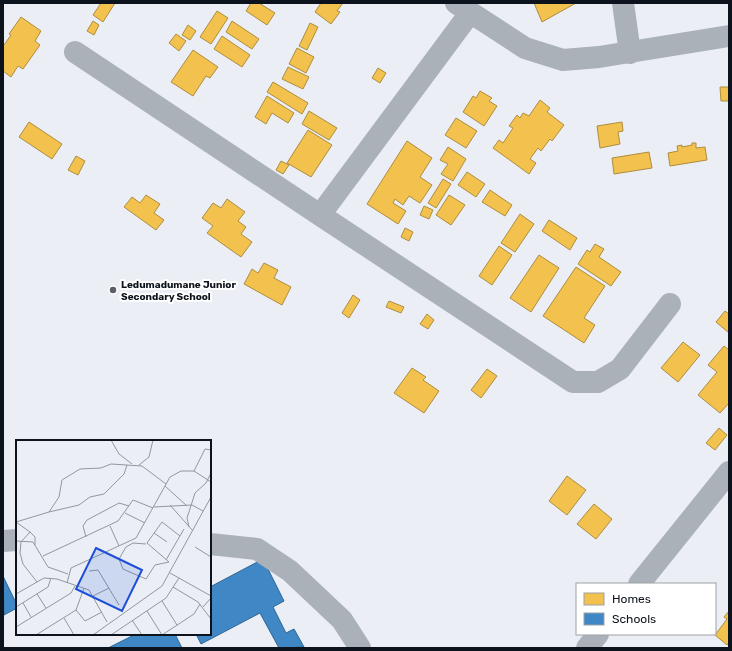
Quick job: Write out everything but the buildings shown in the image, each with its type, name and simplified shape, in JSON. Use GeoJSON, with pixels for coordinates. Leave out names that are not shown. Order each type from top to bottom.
{"type":"FeatureCollection","features":[{"type":"Feature","properties":{"kind":"street"},"geometry":{"type":"LineString","coordinates":[[623,3],[630,53]]}},
{"type":"Feature","properties":{"kind":"street"},"geometry":{"type":"LineString","coordinates":[[320,215],[463,8],[525,48],[562,60],[630,53],[729,36]]}},
{"type":"Feature","properties":{"kind":"street"},"geometry":{"type":"LineString","coordinates":[[75,52],[573,382],[598,382],[620,369],[670,304]]}},
{"type":"Feature","properties":{"kind":"street"},"geometry":{"type":"LineString","coordinates":[[640,583],[729,472]]}},
{"type":"Feature","properties":{"kind":"street"},"geometry":{"type":"LineString","coordinates":[[3,541],[16,540]]}},
{"type":"Feature","properties":{"kind":"street"},"geometry":{"type":"LineString","coordinates":[[211,544],[257,549],[290,571],[342,620],[360,648]]}},
{"type":"Feature","properties":{"kind":"street"},"geometry":{"type":"LineString","coordinates":[[587,648],[597,635]]}},
{"type":"Feature","properties":{"kind":"place","name":"Ledumadumane Junior Secondary School"},"geometry":{"type":"Point","coordinates":[113,290]}}]}
